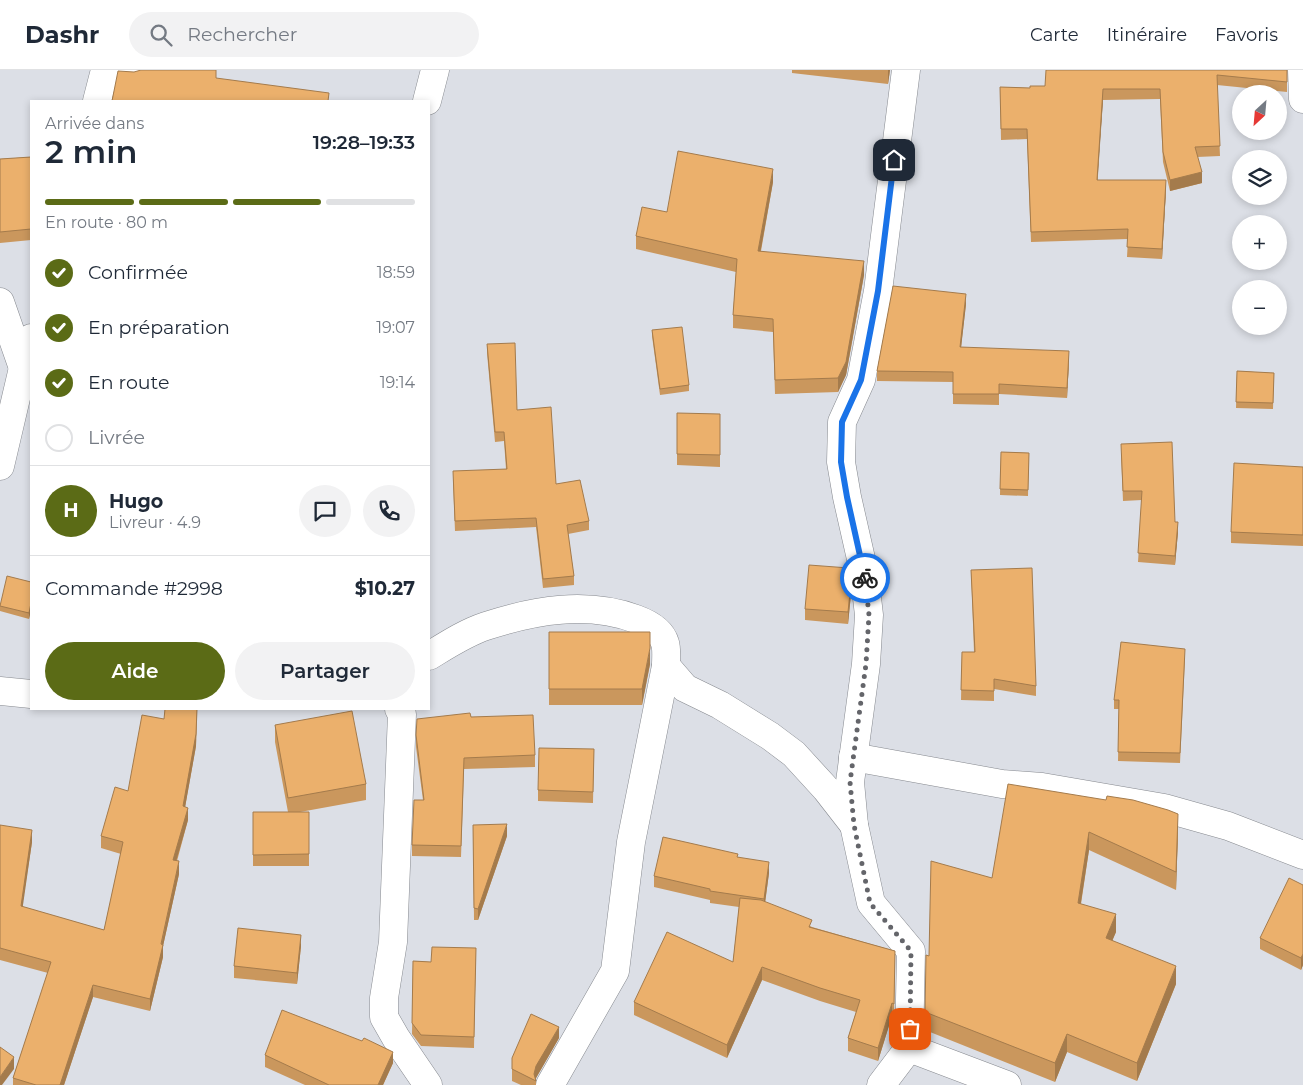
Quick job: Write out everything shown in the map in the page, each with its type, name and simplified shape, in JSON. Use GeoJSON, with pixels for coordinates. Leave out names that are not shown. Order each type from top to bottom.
{"type":"FeatureCollection","features":[{"type":"Feature","properties":{"kind":"street"},"geometry":{"type":"LineString","coordinates":[[97,100],[105,70]]}},
{"type":"Feature","properties":{"kind":"street"},"geometry":{"type":"LineString","coordinates":[[122,70],[134,70]]}},
{"type":"Feature","properties":{"kind":"street"},"geometry":{"type":"LineString","coordinates":[[427,100],[436,70]]}},
{"type":"Feature","properties":{"kind":"street"},"geometry":{"type":"LineString","coordinates":[[881,1085],[909,1048],[911,951],[870,903],[854,825],[850,782],[866,664],[869,615],[864,572],[841,462],[842,422],[861,380],[878,291],[906,70]]}},
{"type":"Feature","properties":{"kind":"street"},"geometry":{"type":"LineString","coordinates":[[1302,70],[1303,99]]}},
{"type":"Feature","properties":{"kind":"street"},"geometry":{"type":"LineString","coordinates":[[0,302],[23,368]]}},
{"type":"Feature","properties":{"kind":"street"},"geometry":{"type":"LineString","coordinates":[[0,466],[30,342]]}},
{"type":"Feature","properties":{"kind":"street"},"geometry":{"type":"LineString","coordinates":[[430,655],[462,636],[486,626],[530,614],[571,608],[599,609],[639,620],[657,631],[665,643],[666,666],[631,842],[615,971],[550,1085]]}},
{"type":"Feature","properties":{"kind":"street"},"geometry":{"type":"LineString","coordinates":[[666,666],[685,688],[720,705],[770,736],[794,754],[826,789],[854,825]]}},
{"type":"Feature","properties":{"kind":"street"},"geometry":{"type":"LineString","coordinates":[[0,691],[30,694]]}},
{"type":"Feature","properties":{"kind":"street"},"geometry":{"type":"LineString","coordinates":[[400,710],[402,714],[393,942],[384,998],[384,1017],[428,1085]]}},
{"type":"Feature","properties":{"kind":"street"},"geometry":{"type":"LineString","coordinates":[[853,757],[1002,784],[1042,787],[1164,808],[1228,826],[1303,855]]}},
{"type":"Feature","properties":{"kind":"street"},"geometry":{"type":"LineString","coordinates":[[909,1048],[1007,1085]]}},
{"type":"Feature","properties":{"kind":"building"},"geometry":{"type":"Polygon","coordinates":[[[141,70],[216,70],[216,78],[329,93],[328,100],[112,100],[118,71],[134,72],[141,70]]]}},
{"type":"Feature","properties":{"kind":"building"},"geometry":{"type":"Polygon","coordinates":[[[1046,70],[1287,70],[1287,82],[1217,75],[1220,146],[1195,147],[1202,172],[1170,180],[1163,152],[1160,89],[1103,89],[1097,180],[1166,180],[1162,249],[1127,247],[1128,229],[1031,232],[1027,129],[1001,129],[1000,87],[1030,88],[1030,86],[1045,86],[1046,70]]]}},
{"type":"Feature","properties":{"kind":"building"},"geometry":{"type":"Polygon","coordinates":[[[678,151],[773,169],[758,251],[864,261],[846,362],[838,378],[775,380],[773,319],[733,315],[737,259],[636,236],[642,207],[667,212],[678,151]]]}},
{"type":"Feature","properties":{"kind":"building"},"geometry":{"type":"Polygon","coordinates":[[[30,157],[30,229],[0,232],[0,159],[30,157]]]}},
{"type":"Feature","properties":{"kind":"building"},"geometry":{"type":"Polygon","coordinates":[[[893,286],[966,294],[960,347],[1069,351],[1067,388],[999,384],[999,394],[953,394],[953,372],[877,371],[893,286]]]}},
{"type":"Feature","properties":{"kind":"building"},"geometry":{"type":"Polygon","coordinates":[[[682,327],[689,385],[660,389],[652,330],[682,327]]]}},
{"type":"Feature","properties":{"kind":"building"},"geometry":{"type":"Polygon","coordinates":[[[515,343],[517,410],[551,407],[556,484],[580,480],[589,521],[567,525],[574,576],[543,579],[536,518],[455,521],[453,471],[507,469],[504,432],[495,432],[487,344],[515,343]]]}},
{"type":"Feature","properties":{"kind":"building"},"geometry":{"type":"Polygon","coordinates":[[[1237,371],[1274,373],[1273,403],[1236,402],[1237,371]]]}},
{"type":"Feature","properties":{"kind":"building"},"geometry":{"type":"Polygon","coordinates":[[[677,413],[720,414],[720,455],[677,454],[677,413]]]}},
{"type":"Feature","properties":{"kind":"building"},"geometry":{"type":"Polygon","coordinates":[[[1172,442],[1175,522],[1178,522],[1175,556],[1138,553],[1142,491],[1123,491],[1121,444],[1172,442]]]}},
{"type":"Feature","properties":{"kind":"building"},"geometry":{"type":"Polygon","coordinates":[[[1001,452],[1029,453],[1028,490],[1000,489],[1001,452]]]}},
{"type":"Feature","properties":{"kind":"building"},"geometry":{"type":"Polygon","coordinates":[[[1234,463],[1303,467],[1303,535],[1231,532],[1234,463]]]}},
{"type":"Feature","properties":{"kind":"building"},"geometry":{"type":"Polygon","coordinates":[[[809,565],[849,568],[851,583],[848,612],[805,609],[809,565]]]}},
{"type":"Feature","properties":{"kind":"building"},"geometry":{"type":"Polygon","coordinates":[[[1032,568],[1036,686],[994,679],[994,691],[961,690],[962,652],[975,652],[971,570],[1032,568]]]}},
{"type":"Feature","properties":{"kind":"building"},"geometry":{"type":"Polygon","coordinates":[[[7,576],[30,582],[29,613],[0,606],[7,576]]]}},
{"type":"Feature","properties":{"kind":"building"},"geometry":{"type":"Polygon","coordinates":[[[549,632],[650,632],[650,648],[642,689],[549,689],[549,632]]]}},
{"type":"Feature","properties":{"kind":"building"},"geometry":{"type":"Polygon","coordinates":[[[1121,642],[1185,649],[1180,753],[1118,752],[1119,700],[1114,700],[1121,642]]]}},
{"type":"Feature","properties":{"kind":"building"},"geometry":{"type":"Polygon","coordinates":[[[165,710],[197,710],[196,734],[183,806],[188,808],[173,860],[179,861],[161,944],[163,945],[150,999],[93,985],[60,1085],[36,1085],[13,1078],[51,962],[0,948],[0,825],[32,830],[21,906],[104,930],[123,842],[101,836],[115,787],[128,791],[142,715],[164,719],[165,710]]]}},
{"type":"Feature","properties":{"kind":"building"},"geometry":{"type":"Polygon","coordinates":[[[352,711],[366,784],[288,798],[275,725],[352,711]]]}},
{"type":"Feature","properties":{"kind":"building"},"geometry":{"type":"Polygon","coordinates":[[[470,713],[471,717],[533,715],[535,755],[464,758],[461,846],[412,845],[414,800],[424,800],[416,735],[417,719],[470,713]]]}},
{"type":"Feature","properties":{"kind":"building"},"geometry":{"type":"Polygon","coordinates":[[[539,748],[594,749],[593,792],[538,790],[539,748]]]}},
{"type":"Feature","properties":{"kind":"building"},"geometry":{"type":"Polygon","coordinates":[[[1008,784],[1106,800],[1107,796],[1133,800],[1178,814],[1176,872],[1089,832],[1078,903],[1116,914],[1106,938],[1176,966],[1137,1063],[1067,1034],[1055,1063],[925,1012],[926,955],[929,956],[931,861],[992,878],[1008,784]]]}},
{"type":"Feature","properties":{"kind":"building"},"geometry":{"type":"Polygon","coordinates":[[[253,812],[309,812],[309,854],[253,855],[253,812]]]}},
{"type":"Feature","properties":{"kind":"building"},"geometry":{"type":"Polygon","coordinates":[[[507,824],[478,909],[474,908],[473,825],[507,824]]]}},
{"type":"Feature","properties":{"kind":"building"},"geometry":{"type":"Polygon","coordinates":[[[663,837],[738,854],[737,857],[769,862],[764,899],[710,891],[710,889],[654,876],[663,837]]]}},
{"type":"Feature","properties":{"kind":"building"},"geometry":{"type":"Polygon","coordinates":[[[1289,878],[1303,885],[1303,954],[1301,958],[1260,938],[1289,878]]]}},
{"type":"Feature","properties":{"kind":"building"},"geometry":{"type":"Polygon","coordinates":[[[740,898],[761,900],[812,920],[809,927],[895,951],[894,1004],[892,1003],[878,1048],[848,1038],[860,1000],[762,967],[727,1045],[634,1002],[667,932],[733,962],[740,898]]]}},
{"type":"Feature","properties":{"kind":"building"},"geometry":{"type":"Polygon","coordinates":[[[238,928],[301,935],[297,973],[234,966],[238,928]]]}},
{"type":"Feature","properties":{"kind":"building"},"geometry":{"type":"Polygon","coordinates":[[[432,947],[476,948],[474,1037],[421,1035],[412,1023],[413,961],[431,962],[432,947]]]}},
{"type":"Feature","properties":{"kind":"building"},"geometry":{"type":"Polygon","coordinates":[[[282,1010],[362,1041],[364,1038],[393,1052],[378,1085],[329,1085],[265,1055],[282,1010]]]}},
{"type":"Feature","properties":{"kind":"building"},"geometry":{"type":"Polygon","coordinates":[[[531,1014],[559,1027],[536,1066],[534,1074],[536,1081],[512,1069],[512,1058],[531,1014]]]}},
{"type":"Feature","properties":{"kind":"building"},"geometry":{"type":"Polygon","coordinates":[[[0,1047],[14,1057],[0,1077],[0,1047]]]}},
{"type":"Feature","properties":{"kind":"way so far"},"geometry":{"type":"LineString","coordinates":[[865,578],[869,615],[867,648],[850,782],[851,804],[870,903],[911,951],[910,1029]]}},
{"type":"Feature","properties":{"kind":"route"},"geometry":{"type":"LineString","coordinates":[[865,578],[841,462],[842,422],[861,380],[878,291],[894,160]]}}]}
